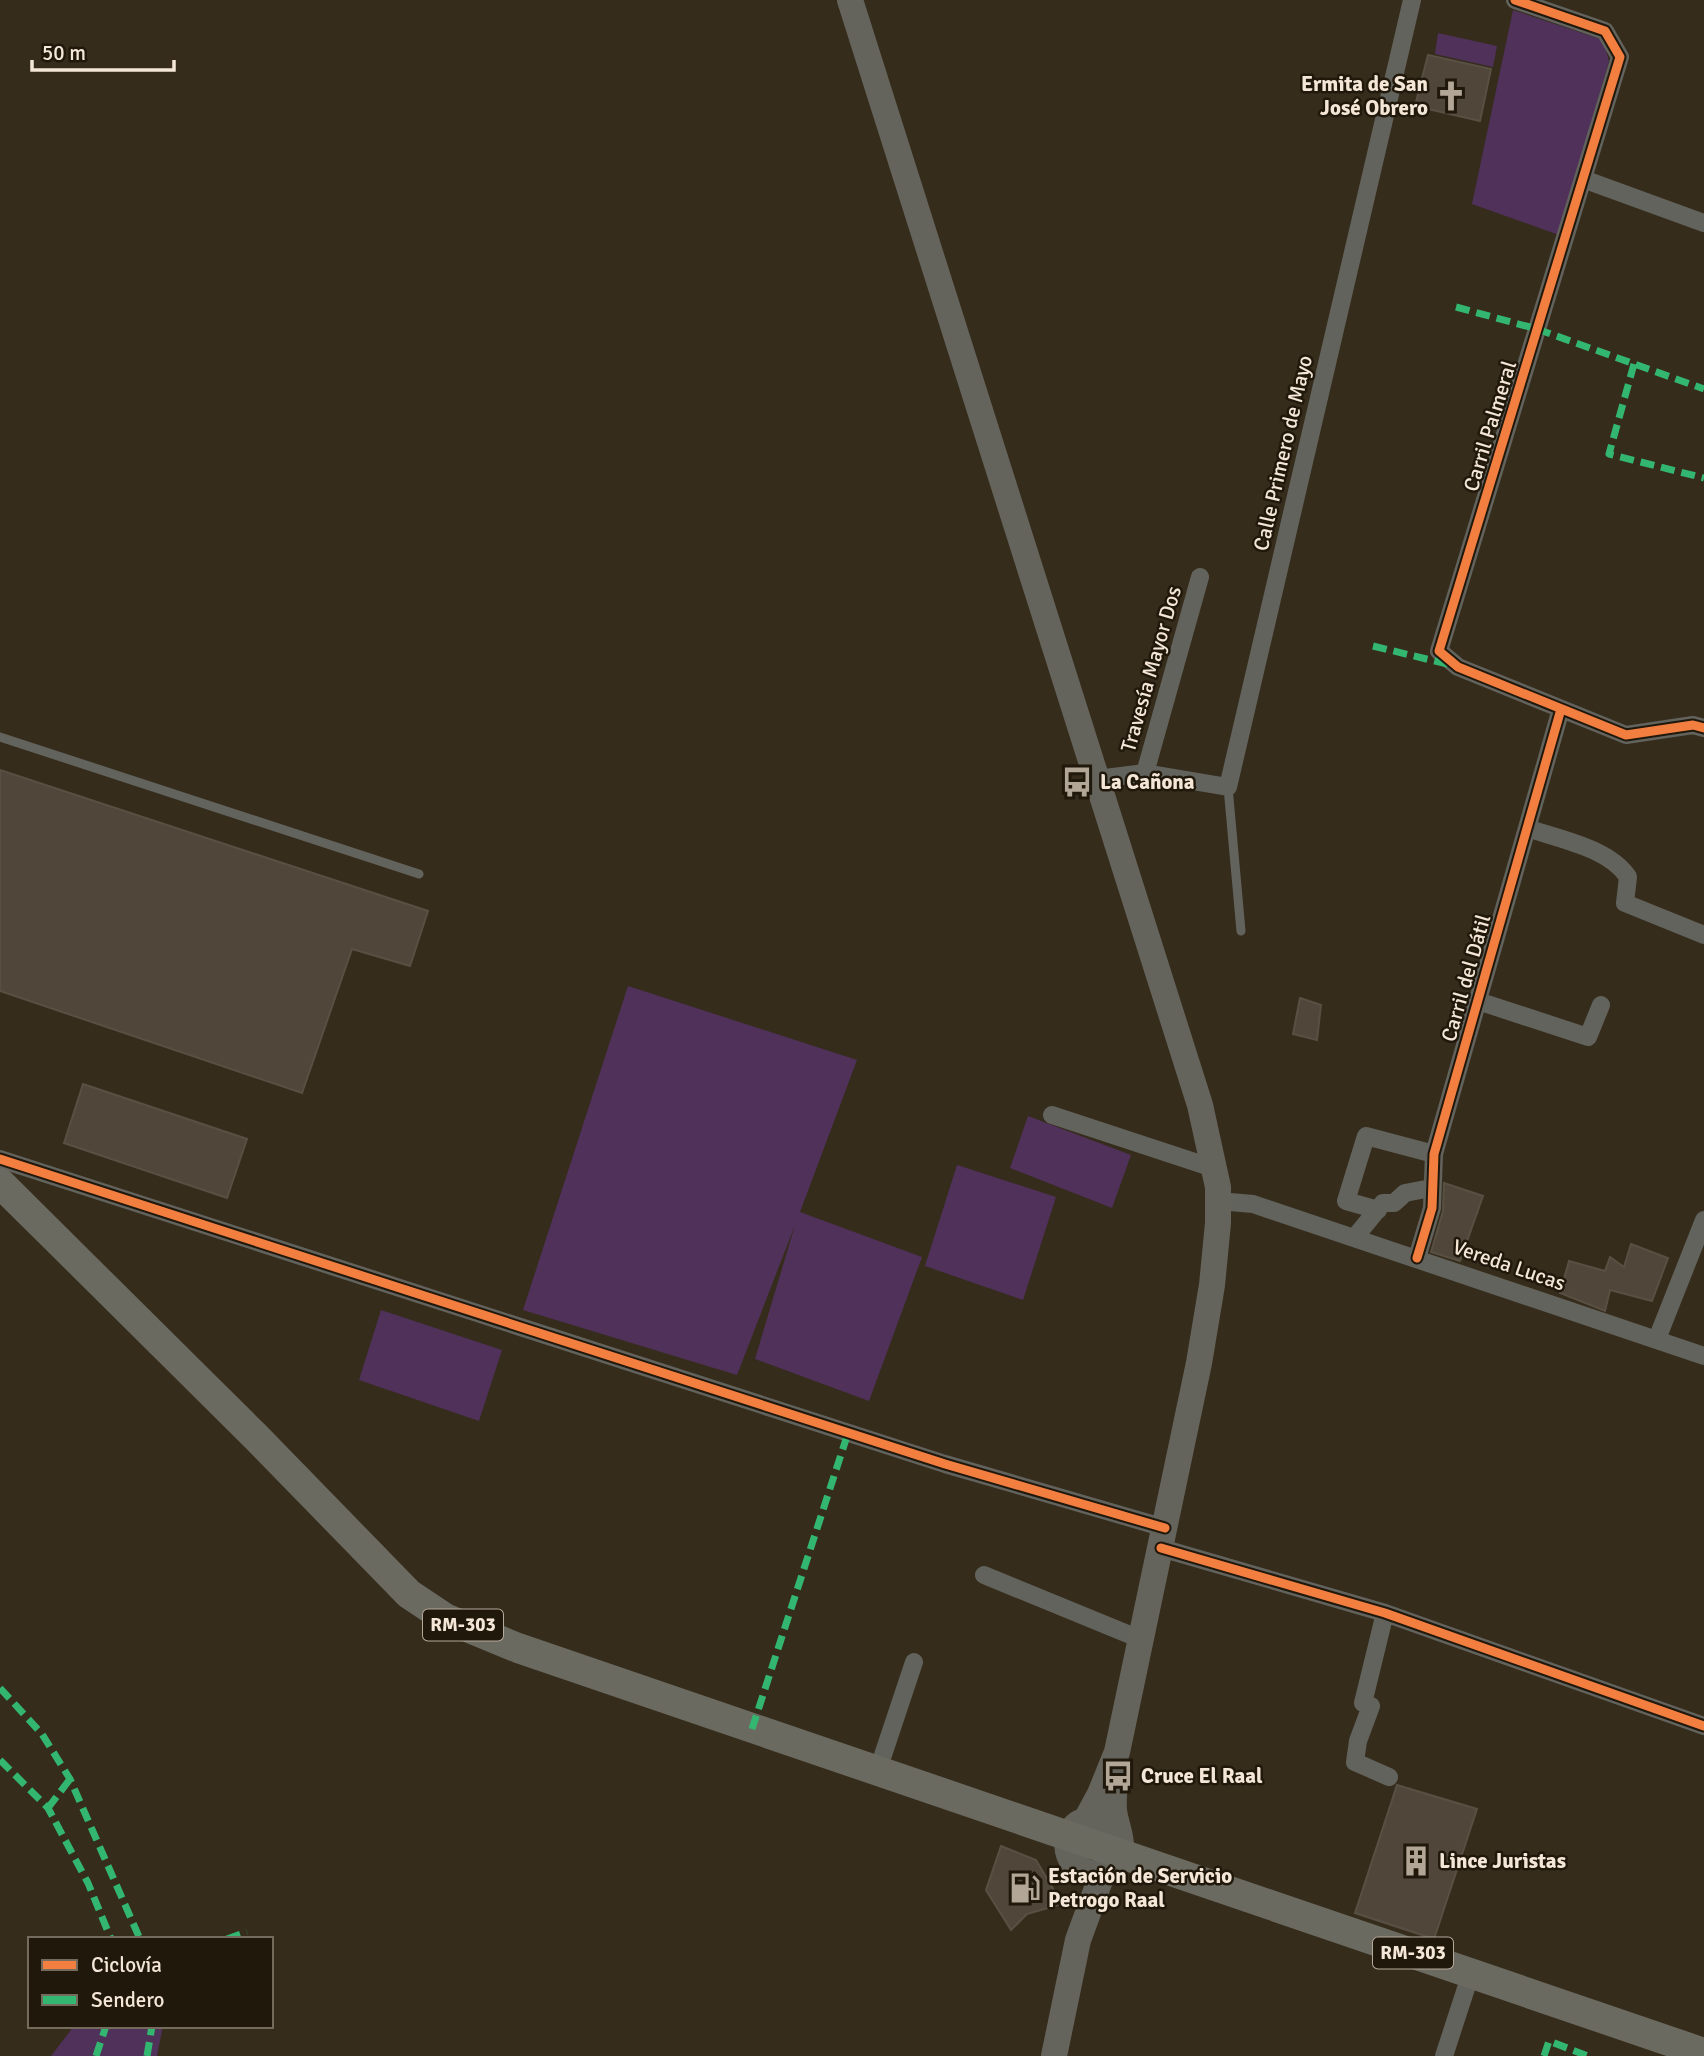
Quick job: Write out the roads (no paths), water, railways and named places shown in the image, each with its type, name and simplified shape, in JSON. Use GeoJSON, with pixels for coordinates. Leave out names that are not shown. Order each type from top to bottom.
{"type":"FeatureCollection","features":[{"type":"Feature","properties":{"kind":"highway","name":"RM-303"},"geometry":{"type":"LineString","coordinates":[[0,1183],[409,1594],[445,1618],[518,1648],[1704,2053]]}},
{"type":"Feature","properties":{"kind":"main road"},"geometry":{"type":"LineString","coordinates":[[850,0],[1200,1105],[1216,1170],[1219,1201],[1213,1273],[1199,1363],[1117,1752],[1114,1853],[1078,1940],[1054,2056]]}},
{"type":"Feature","properties":{"kind":"main road"},"geometry":{"type":"LineString","coordinates":[[1078,1940],[1076,1839],[1100,1794],[1117,1752]]}},
{"type":"Feature","properties":{"kind":"street","name":"Calle Primero de Mayo"},"geometry":{"type":"LineString","coordinates":[[1228,787],[1412,0]]}},
{"type":"Feature","properties":{"kind":"street","name":"Carril Palmeral"},"geometry":{"type":"LineString","coordinates":[[1516,0],[1605,31],[1620,57],[1439,651],[1458,667],[1626,735],[1693,725],[1704,728]]}},
{"type":"Feature","properties":{"kind":"street"},"geometry":{"type":"LineString","coordinates":[[1583,179],[1704,223]]}},
{"type":"Feature","properties":{"kind":"street","name":"Travesía Mayor Dos"},"geometry":{"type":"LineString","coordinates":[[1145,773],[1200,577]]}},
{"type":"Feature","properties":{"kind":"street","name":"Carril del Dátil"},"geometry":{"type":"LineString","coordinates":[[1417,1258],[1432,1208],[1434,1154],[1561,709]]}},
{"type":"Feature","properties":{"kind":"street"},"geometry":{"type":"LineString","coordinates":[[1097,779],[1145,773],[1228,787]]}},
{"type":"Feature","properties":{"kind":"street"},"geometry":{"type":"LineString","coordinates":[[1527,828],[1604,856],[1622,868],[1628,877],[1625,903],[1704,935]]}},
{"type":"Feature","properties":{"kind":"street"},"geometry":{"type":"LineString","coordinates":[[1478,1000],[1588,1037],[1601,1005]]}},
{"type":"Feature","properties":{"kind":"street"},"geometry":{"type":"LineString","coordinates":[[1052,1115],[1216,1170]]}},
{"type":"Feature","properties":{"kind":"street"},"geometry":{"type":"LineString","coordinates":[[1378,1210],[1346,1201],[1366,1136],[1434,1154]]}},
{"type":"Feature","properties":{"kind":"street"},"geometry":{"type":"LineString","coordinates":[[0,1159],[945,1464],[1385,1613],[1704,1726]]}},
{"type":"Feature","properties":{"kind":"street"},"geometry":{"type":"LineString","coordinates":[[1354,1237],[1383,1203],[1394,1203],[1405,1193],[1431,1188]]}},
{"type":"Feature","properties":{"kind":"street","name":"Vereda Lucas"},"geometry":{"type":"LineString","coordinates":[[1219,1201],[1254,1204],[1704,1356]]}},
{"type":"Feature","properties":{"kind":"street"},"geometry":{"type":"LineString","coordinates":[[1657,1339],[1704,1220]]}},
{"type":"Feature","properties":{"kind":"street"},"geometry":{"type":"LineString","coordinates":[[984,1575],[1140,1639]]}},
{"type":"Feature","properties":{"kind":"street"},"geometry":{"type":"LineString","coordinates":[[1385,1613],[1363,1703],[1371,1706],[1358,1741],[1355,1762],[1389,1777]]}},
{"type":"Feature","properties":{"kind":"street"},"geometry":{"type":"LineString","coordinates":[[878,1770],[914,1662]]}},
{"type":"Feature","properties":{"kind":"street"},"geometry":{"type":"LineString","coordinates":[[1444,2056],[1471,1973]]}},
{"type":"Feature","properties":{"kind":"lane"},"geometry":{"type":"LineString","coordinates":[[0,737],[419,874]]}},
{"type":"Feature","properties":{"kind":"lane"},"geometry":{"type":"LineString","coordinates":[[1228,787],[1241,930]]}},
{"type":"Feature","properties":{"kind":"place","name":"Ermita de San José Obrero"},"geometry":{"type":"Point","coordinates":[1451,96]}},
{"type":"Feature","properties":{"kind":"place","name":"La Cañona"},"geometry":{"type":"Point","coordinates":[1077,782]}},
{"type":"Feature","properties":{"kind":"place","name":"Cruce El Raal"},"geometry":{"type":"Point","coordinates":[1118,1776]}},
{"type":"Feature","properties":{"kind":"place","name":"Lince Juristas"},"geometry":{"type":"Point","coordinates":[1416,1861]}},
{"type":"Feature","properties":{"kind":"place","name":"Estación de Servicio Petrogo Raal"},"geometry":{"type":"Point","coordinates":[1025,1888]}}]}
